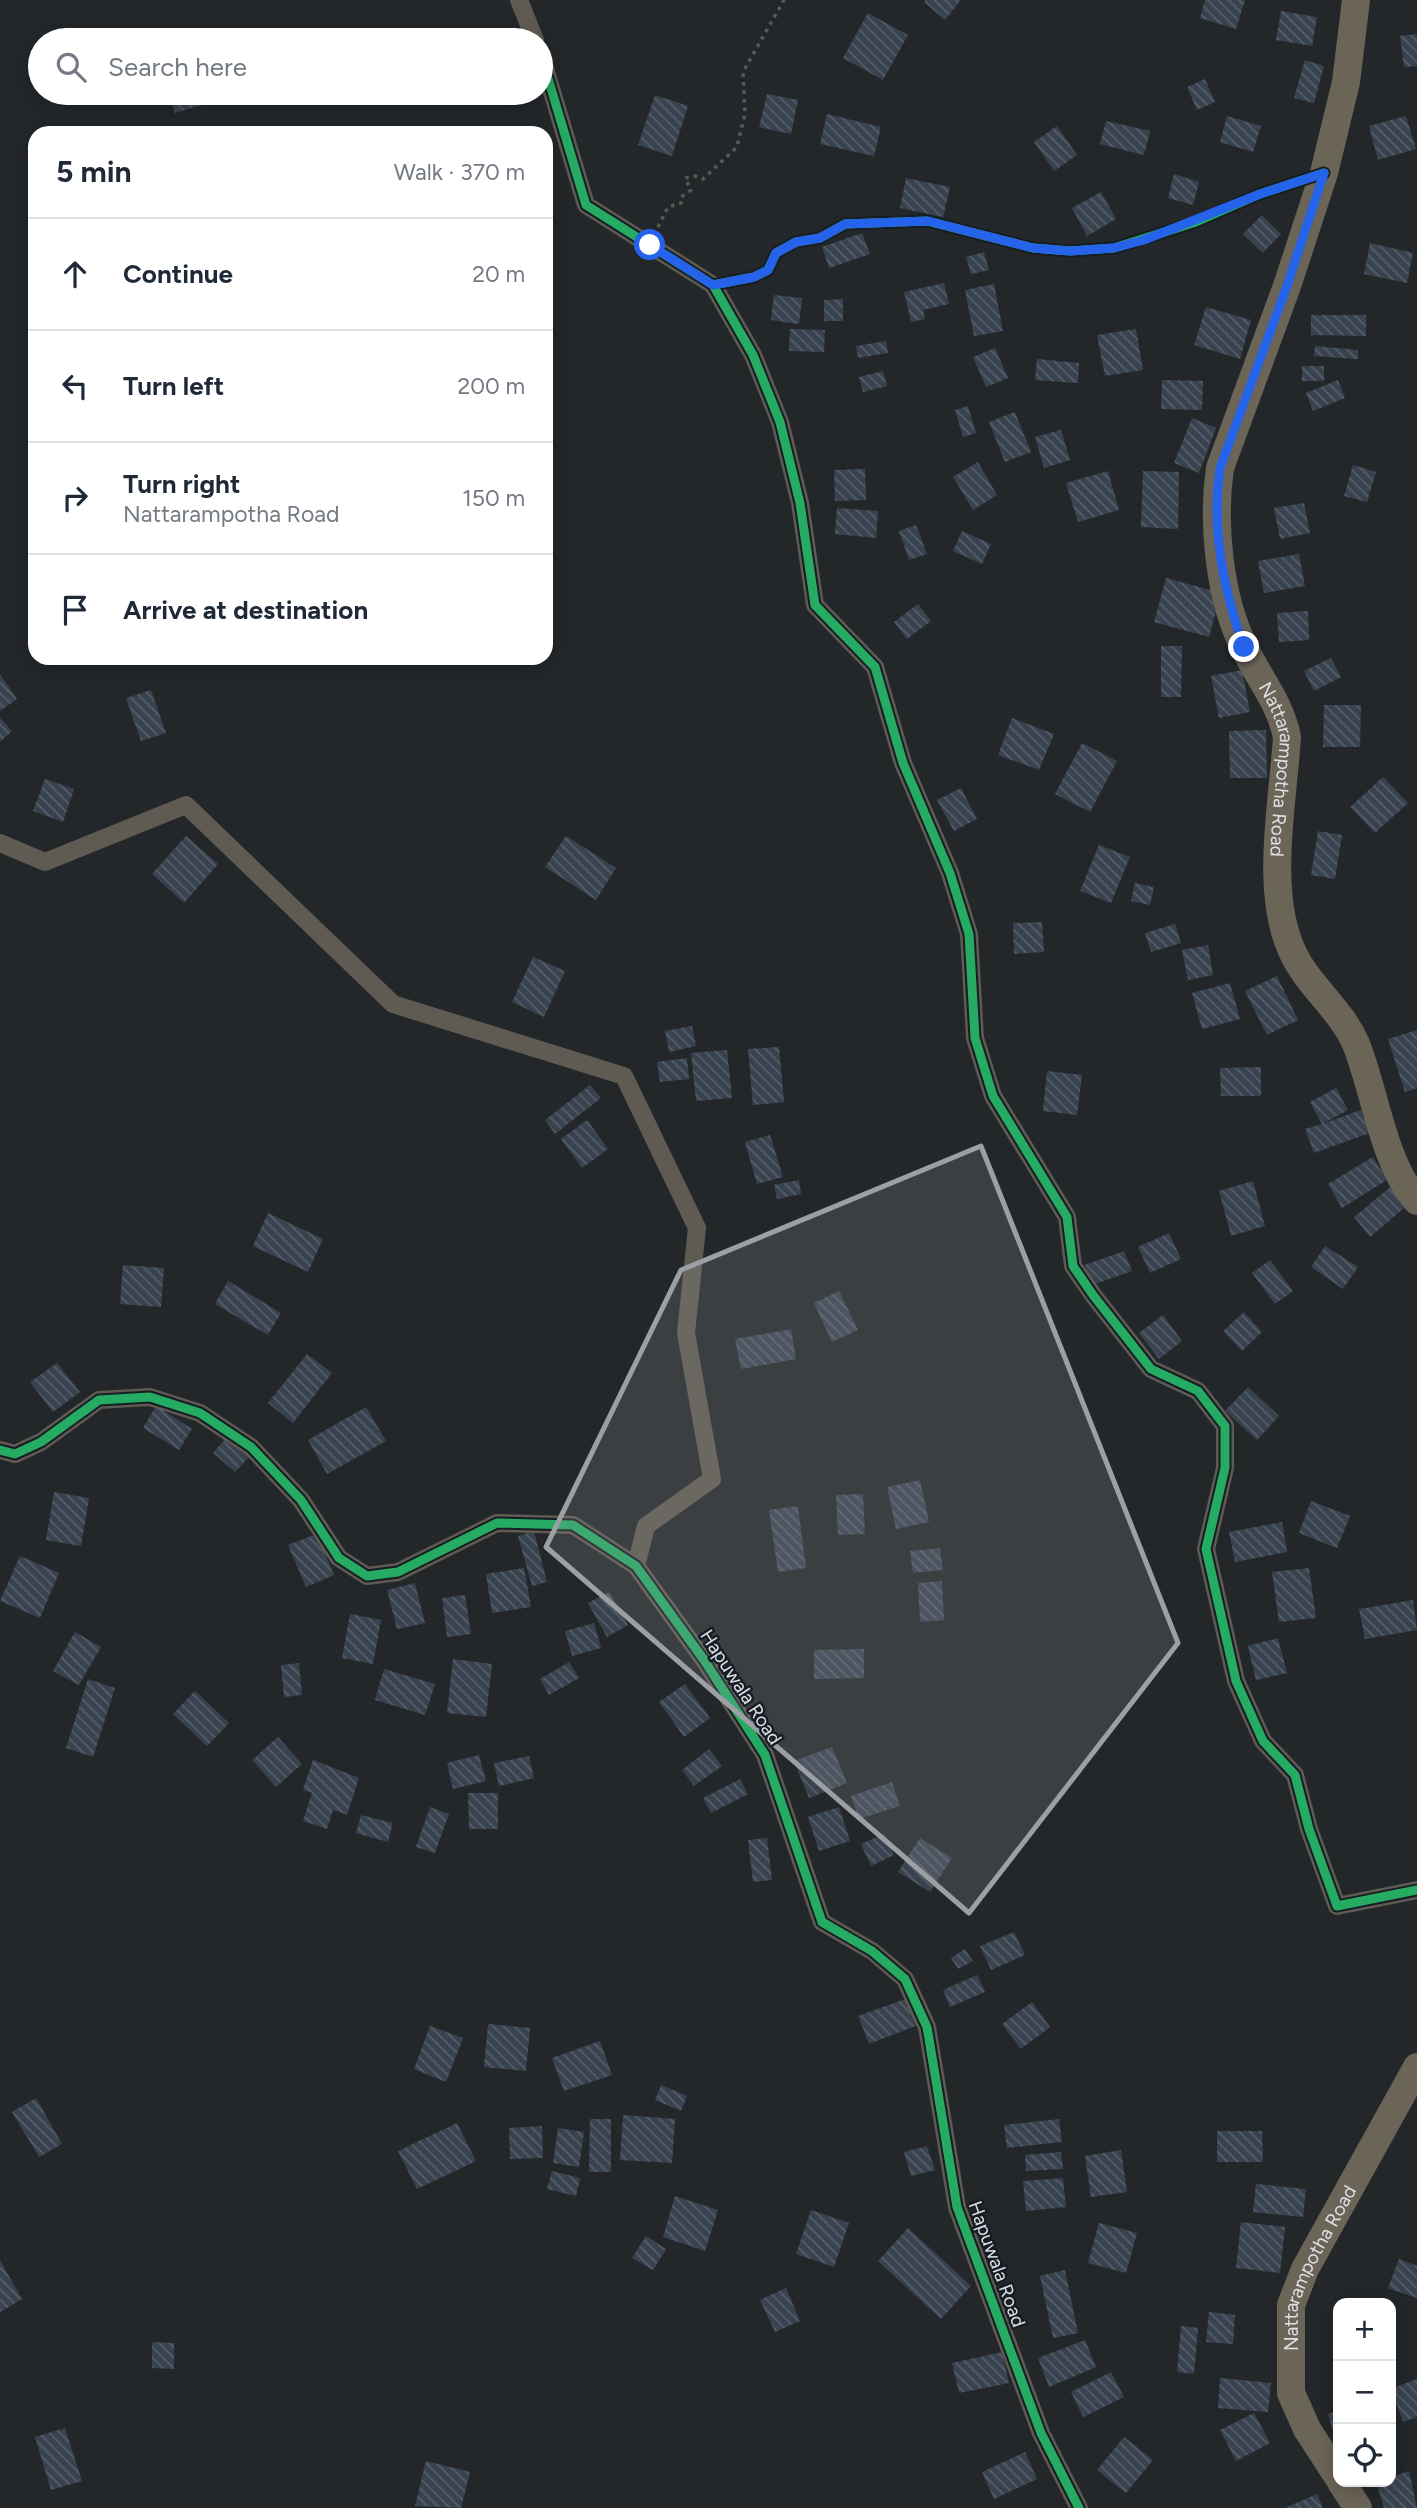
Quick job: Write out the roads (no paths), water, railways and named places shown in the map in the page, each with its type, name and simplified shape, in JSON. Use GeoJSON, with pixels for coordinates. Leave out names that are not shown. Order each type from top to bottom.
{"type":"FeatureCollection","features":[{"type":"Feature","properties":{"kind":"main road","name":"Nattarampotha Road"},"geometry":{"type":"LineString","coordinates":[[1356,0],[1338,125],[1287,286],[1220,468],[1215,499],[1217,536],[1230,607],[1244,647],[1282,714],[1287,737],[1277,882],[1283,923],[1292,951],[1303,971],[1339,1013],[1355,1043],[1395,1162],[1407,1190],[1417,1201]]}},
{"type":"Feature","properties":{"kind":"main road","name":"Nattarampotha Road"},"geometry":{"type":"LineString","coordinates":[[1333,2469],[1307,2429],[1291,2393],[1291,2305],[1305,2269],[1417,2067]]}},
{"type":"Feature","properties":{"kind":"main road"},"geometry":{"type":"LineString","coordinates":[[1344,2487],[1358,2508]]}},
{"type":"Feature","properties":{"kind":"street"},"geometry":{"type":"LineString","coordinates":[[519,0],[530,28]]}},
{"type":"Feature","properties":{"kind":"street"},"geometry":{"type":"LineString","coordinates":[[553,95],[586,205],[713,285],[753,355],[780,422],[800,503],[815,606],[874,667],[903,763],[950,873],[969,934],[975,1038],[989,1084],[993,1096],[1067,1217],[1073,1266],[1151,1369],[1198,1391],[1225,1426],[1225,1468],[1206,1549],[1236,1681],[1263,1741],[1294,1775],[1309,1829],[1337,1906],[1417,1890]]}},
{"type":"Feature","properties":{"kind":"street"},"geometry":{"type":"LineString","coordinates":[[0,843],[45,862],[186,805],[393,1004],[624,1076],[698,1228],[686,1333],[712,1479],[646,1526],[636,1566]]}},
{"type":"Feature","properties":{"kind":"street","name":"Hapuwala Road"},"geometry":{"type":"LineString","coordinates":[[0,1450],[15,1454],[41,1442],[99,1399],[150,1397],[200,1413],[251,1447],[301,1500],[340,1558],[368,1576],[398,1572],[497,1522],[573,1525],[636,1566],[704,1660],[765,1755],[822,1922],[872,1951],[905,1979],[927,2027],[957,2207],[1041,2433],[1079,2508]]}}]}
